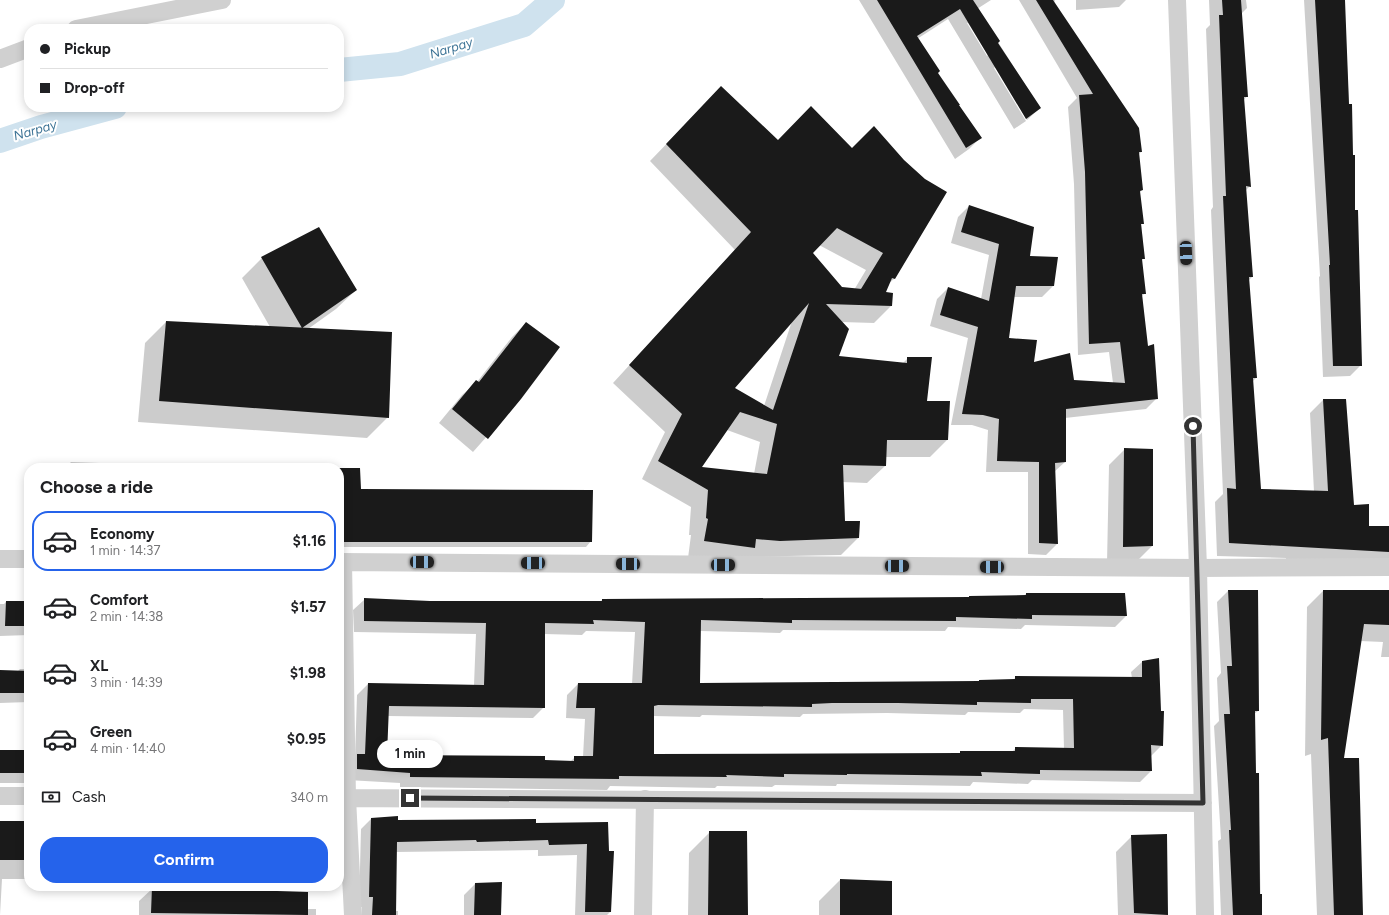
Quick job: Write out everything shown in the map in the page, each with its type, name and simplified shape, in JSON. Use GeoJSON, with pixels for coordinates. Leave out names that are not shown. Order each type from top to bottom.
{"type":"FeatureCollection","features":[{"type":"Feature","properties":{"kind":"street"},"geometry":{"type":"LineString","coordinates":[[101,24],[222,0]]}},
{"type":"Feature","properties":{"kind":"street"},"geometry":{"type":"LineString","coordinates":[[1177,0],[1198,568],[1205,915]]}},
{"type":"Feature","properties":{"kind":"street"},"geometry":{"type":"LineString","coordinates":[[0,59],[24,50]]}},
{"type":"Feature","properties":{"kind":"street"},"geometry":{"type":"LineString","coordinates":[[0,559],[24,559]]}},
{"type":"Feature","properties":{"kind":"street"},"geometry":{"type":"LineString","coordinates":[[344,562],[1198,568],[1389,567]]}},
{"type":"Feature","properties":{"kind":"street"},"geometry":{"type":"LineString","coordinates":[[0,796],[24,796]]}},
{"type":"Feature","properties":{"kind":"street"},"geometry":{"type":"LineString","coordinates":[[344,798],[1203,803]]}},
{"type":"Feature","properties":{"kind":"street"},"geometry":{"type":"LineString","coordinates":[[643,915],[645,799]]}},
{"type":"Feature","properties":{"kind":"street"},"geometry":{"type":"LineString","coordinates":[[344,810],[353,915]]}},
{"type":"Feature","properties":{"kind":"building"},"geometry":{"type":"Polygon","coordinates":[[[877,0],[973,0],[1000,41],[998,43],[1041,108],[1026,119],[960,9],[917,36],[940,71],[938,73],[982,138],[966,148],[877,0]]]}},
{"type":"Feature","properties":{"kind":"building"},"geometry":{"type":"Polygon","coordinates":[[[1036,0],[1053,0],[1139,128],[1142,152],[1139,152],[1143,190],[1140,191],[1144,224],[1141,224],[1145,259],[1142,259],[1146,294],[1142,294],[1148,346],[1154,344],[1158,399],[1066,409],[1066,462],[1055,463],[1058,544],[1039,543],[1039,462],[997,461],[999,419],[983,415],[962,414],[978,327],[940,315],[948,287],[989,301],[999,244],[961,232],[969,205],[1034,227],[1030,256],[1058,257],[1054,286],[1016,286],[1009,338],[1037,340],[1034,362],[1070,353],[1074,380],[1125,383],[1120,342],[1089,344],[1085,172],[1079,95],[1093,94],[1036,0]]]}},
{"type":"Feature","properties":{"kind":"building"},"geometry":{"type":"Polygon","coordinates":[[[1222,0],[1241,0],[1248,97],[1244,97],[1251,187],[1246,186],[1253,277],[1249,277],[1257,378],[1253,378],[1261,489],[1328,491],[1323,399],[1346,399],[1354,505],[1369,504],[1369,526],[1389,526],[1389,552],[1229,543],[1227,488],[1236,489],[1223,196],[1226,196],[1219,15],[1223,15],[1222,0]]]}},
{"type":"Feature","properties":{"kind":"building"},"geometry":{"type":"Polygon","coordinates":[[[1315,0],[1345,0],[1349,104],[1352,104],[1353,155],[1355,155],[1355,210],[1358,210],[1362,366],[1333,366],[1330,265],[1315,0]]]}},
{"type":"Feature","properties":{"kind":"building"},"geometry":{"type":"Polygon","coordinates":[[[721,86],[778,140],[811,106],[852,148],[874,126],[904,160],[925,179],[947,192],[895,279],[892,278],[886,292],[893,293],[892,306],[826,304],[849,329],[839,356],[907,363],[907,357],[932,357],[927,401],[950,401],[948,440],[887,440],[886,466],[843,465],[845,521],[860,521],[859,538],[780,541],[756,539],[755,548],[704,541],[708,519],[706,518],[708,490],[658,461],[682,414],[629,365],[751,232],[666,144],[721,86]],[[837,228],[813,253],[842,287],[861,289],[883,253],[837,228]],[[809,303],[735,388],[773,410],[809,303]],[[740,412],[702,467],[767,474],[777,424],[740,412]]]}},
{"type":"Feature","properties":{"kind":"building"},"geometry":{"type":"Polygon","coordinates":[[[319,227],[357,290],[302,328],[261,257],[319,227]]]}},
{"type":"Feature","properties":{"kind":"building"},"geometry":{"type":"Polygon","coordinates":[[[166,321],[392,332],[389,418],[159,401],[166,321]]]}},
{"type":"Feature","properties":{"kind":"building"},"geometry":{"type":"Polygon","coordinates":[[[526,322],[560,347],[521,399],[488,439],[452,409],[476,380],[479,382],[526,322]]]}},
{"type":"Feature","properties":{"kind":"building"},"geometry":{"type":"Polygon","coordinates":[[[1124,448],[1153,449],[1153,546],[1123,547],[1124,448]]]}},
{"type":"Feature","properties":{"kind":"building"},"geometry":{"type":"Polygon","coordinates":[[[344,468],[360,468],[361,489],[593,490],[592,542],[344,542],[344,468]]]}},
{"type":"Feature","properties":{"kind":"building"},"geometry":{"type":"Polygon","coordinates":[[[1228,590],[1258,590],[1259,711],[1255,711],[1256,773],[1259,773],[1260,894],[1262,894],[1262,915],[1233,915],[1229,830],[1231,830],[1224,714],[1230,714],[1227,666],[1232,666],[1228,590]]]}},
{"type":"Feature","properties":{"kind":"building"},"geometry":{"type":"Polygon","coordinates":[[[1323,590],[1389,590],[1389,625],[1364,624],[1344,758],[1359,758],[1363,915],[1334,915],[1328,738],[1321,740],[1323,590]]]}},
{"type":"Feature","properties":{"kind":"building"},"geometry":{"type":"Polygon","coordinates":[[[1026,593],[1125,593],[1127,616],[1032,615],[1032,619],[956,617],[956,621],[792,620],[792,623],[701,620],[700,683],[979,681],[1015,679],[1015,676],[1142,677],[1142,661],[1159,658],[1161,711],[1164,711],[1163,746],[1151,745],[1152,771],[1040,770],[1040,774],[981,772],[982,776],[784,774],[784,777],[726,775],[727,777],[619,776],[619,779],[410,777],[410,773],[357,769],[357,754],[365,754],[368,683],[484,685],[486,623],[364,621],[364,598],[430,601],[602,601],[602,599],[969,597],[1026,595],[1026,593]],[[593,620],[594,624],[545,623],[545,708],[389,706],[387,755],[545,756],[545,760],[574,761],[574,756],[593,756],[595,708],[576,708],[578,683],[642,683],[645,622],[593,620]],[[1031,699],[1031,703],[977,702],[977,705],[832,703],[812,704],[812,707],[658,705],[654,706],[654,754],[960,753],[960,751],[1015,751],[1015,747],[1074,748],[1073,699],[1031,699]]]}},
{"type":"Feature","properties":{"kind":"building"},"geometry":{"type":"Polygon","coordinates":[[[6,601],[24,601],[24,626],[5,626],[6,601]]]}},
{"type":"Feature","properties":{"kind":"building"},"geometry":{"type":"Polygon","coordinates":[[[0,670],[24,671],[24,693],[0,693],[0,670]]]}},
{"type":"Feature","properties":{"kind":"building"},"geometry":{"type":"Polygon","coordinates":[[[0,750],[24,750],[24,773],[0,773],[0,750]]]}},
{"type":"Feature","properties":{"kind":"building"},"geometry":{"type":"Polygon","coordinates":[[[398,816],[398,820],[536,819],[536,823],[608,822],[609,851],[614,851],[611,912],[585,912],[587,844],[549,845],[548,840],[477,842],[476,840],[397,842],[396,915],[372,915],[373,897],[369,897],[371,818],[398,816]]]}},
{"type":"Feature","properties":{"kind":"building"},"geometry":{"type":"Polygon","coordinates":[[[0,821],[24,821],[24,860],[0,860],[0,821]]]}},
{"type":"Feature","properties":{"kind":"building"},"geometry":{"type":"Polygon","coordinates":[[[709,831],[747,831],[748,915],[708,915],[709,831]]]}},
{"type":"Feature","properties":{"kind":"building"},"geometry":{"type":"Polygon","coordinates":[[[1167,834],[1168,915],[1134,913],[1131,835],[1167,834]]]}},
{"type":"Feature","properties":{"kind":"building"},"geometry":{"type":"Polygon","coordinates":[[[840,879],[892,881],[892,915],[840,915],[840,879]]]}},
{"type":"Feature","properties":{"kind":"building"},"geometry":{"type":"Polygon","coordinates":[[[502,882],[501,915],[474,915],[475,883],[502,882]]]}},
{"type":"Feature","properties":{"kind":"building"},"geometry":{"type":"Polygon","coordinates":[[[152,891],[308,892],[308,915],[151,913],[152,891]]]}},
{"type":"Feature","properties":{"kind":"waterway","name":"Narpay"},"geometry":{"type":"LineString","coordinates":[[344,70],[400,64],[524,25],[553,0]]}},
{"type":"Feature","properties":{"kind":"waterway","name":"Narpay"},"geometry":{"type":"LineString","coordinates":[[0,141],[41,127],[96,112]]}},
{"type":"Feature","properties":{"kind":"route"},"geometry":{"type":"LineString","coordinates":[[410,798],[1203,803],[1198,568],[1193,426]]}}]}
